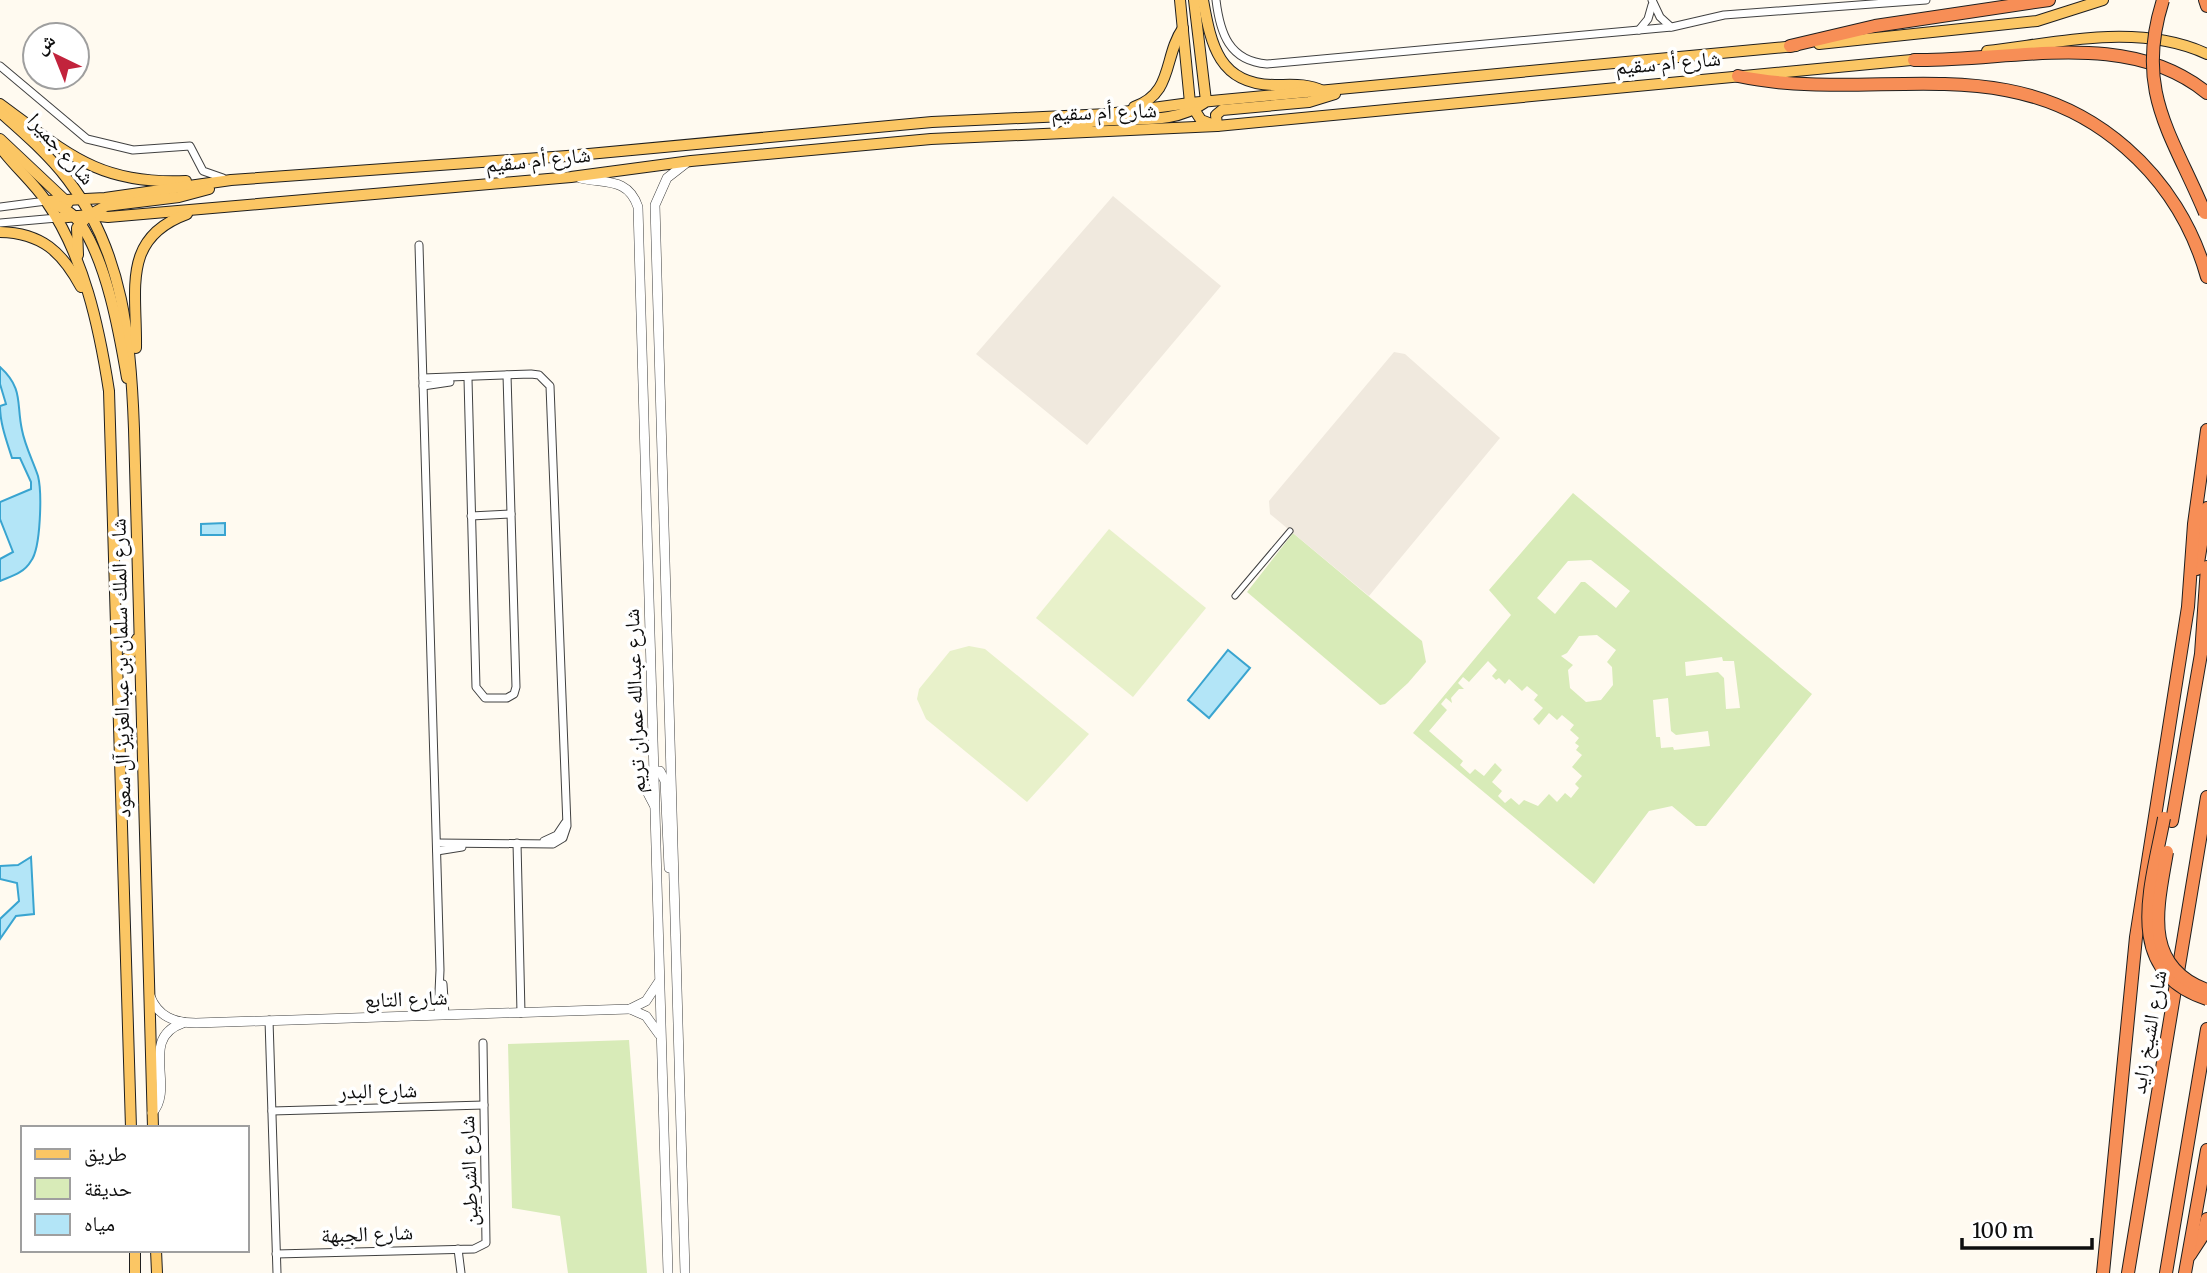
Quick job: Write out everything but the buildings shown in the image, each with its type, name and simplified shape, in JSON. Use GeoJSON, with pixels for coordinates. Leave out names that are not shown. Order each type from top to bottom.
{"type":"FeatureCollection","features":[{"type":"Feature","properties":{"kind":"highway"},"geometry":{"type":"LineString","coordinates":[[1790,46],[1875,26],[2049,0]]}},
{"type":"Feature","properties":{"kind":"highway"},"geometry":{"type":"LineString","coordinates":[[2163,0],[2153,52],[2156,99],[2166,132],[2206,215]]}},
{"type":"Feature","properties":{"kind":"highway"},"geometry":{"type":"LineString","coordinates":[[2205,0],[2207,6]]}},
{"type":"Feature","properties":{"kind":"highway"},"geometry":{"type":"LineString","coordinates":[[1914,60],[2120,55],[2160,65],[2207,93]]}},
{"type":"Feature","properties":{"kind":"highway"},"geometry":{"type":"LineString","coordinates":[[1738,76],[1799,83],[1983,85],[2025,93],[2061,106],[2108,133],[2157,179],[2185,222],[2207,277]]}},
{"type":"Feature","properties":{"kind":"highway"},"geometry":{"type":"LineString","coordinates":[[2188,607],[2194,524],[2207,430]]}},
{"type":"Feature","properties":{"kind":"highway"},"geometry":{"type":"LineString","coordinates":[[2103,1273],[2136,937],[2188,607],[2207,508]]}},
{"type":"Feature","properties":{"kind":"highway"},"geometry":{"type":"LineString","coordinates":[[2207,567],[2201,654],[2148,912],[2149,941],[2153,954],[2170,978],[2181,988],[2207,999]]}},
{"type":"Feature","properties":{"kind":"highway"},"geometry":{"type":"LineString","coordinates":[[2203,614],[2207,590]]}},
{"type":"Feature","properties":{"kind":"highway","name":"شارع الشيخ زايد"},"geometry":{"type":"LineString","coordinates":[[2128,1273],[2207,797]]}},
{"type":"Feature","properties":{"kind":"highway"},"geometry":{"type":"LineString","coordinates":[[2168,819],[2157,933],[2164,952],[2175,969],[2207,990]]}},
{"type":"Feature","properties":{"kind":"highway"},"geometry":{"type":"LineString","coordinates":[[2166,1273],[2207,1028]]}},
{"type":"Feature","properties":{"kind":"highway"},"geometry":{"type":"LineString","coordinates":[[2185,1273],[2207,1150]]}},
{"type":"Feature","properties":{"kind":"highway"},"geometry":{"type":"LineString","coordinates":[[2188,1258],[2199,1243],[2207,1219]]}},
{"type":"Feature","properties":{"kind":"main road"},"geometry":{"type":"LineString","coordinates":[[1180,0],[1187,108],[1201,120],[1217,126],[1216,116],[1222,110],[1314,102],[1343,91]]}},
{"type":"Feature","properties":{"kind":"main road"},"geometry":{"type":"LineString","coordinates":[[1194,0],[1206,101]]}},
{"type":"Feature","properties":{"kind":"main road"},"geometry":{"type":"LineString","coordinates":[[1203,0],[1214,47],[1224,64],[1238,77],[1261,85],[1307,85],[1325,92]]}},
{"type":"Feature","properties":{"kind":"main road","name":"شارع أم سقيم"},"geometry":{"type":"LineString","coordinates":[[46,201],[231,180],[567,156],[932,122],[1187,108],[1206,101],[1343,91],[2019,23],[2055,17],[2103,0]]}},
{"type":"Feature","properties":{"kind":"main road"},"geometry":{"type":"LineString","coordinates":[[1108,114],[1143,103],[1158,92],[1168,75],[1173,47],[1182,28]]}},
{"type":"Feature","properties":{"kind":"main road","name":"شارع أم سقيم"},"geometry":{"type":"LineString","coordinates":[[89,215],[108,217],[571,177],[691,161],[930,139],[1217,126],[1914,60],[2117,37],[2176,42],[2207,54]]}},
{"type":"Feature","properties":{"kind":"main road"},"geometry":{"type":"LineString","coordinates":[[0,104],[61,150],[109,173],[146,182],[231,180]]}},
{"type":"Feature","properties":{"kind":"main road"},"geometry":{"type":"LineString","coordinates":[[1060,133],[1084,122],[1187,108]]}},
{"type":"Feature","properties":{"kind":"main road","name":"شارع جميرا"},"geometry":{"type":"LineString","coordinates":[[0,112],[61,170],[89,215]]}},
{"type":"Feature","properties":{"kind":"main road"},"geometry":{"type":"LineString","coordinates":[[0,139],[64,200],[89,215]]}},
{"type":"Feature","properties":{"kind":"main road","name":"شارع جميرا"},"geometry":{"type":"LineString","coordinates":[[0,147],[57,218]]}},
{"type":"Feature","properties":{"kind":"main road"},"geometry":{"type":"LineString","coordinates":[[48,182],[57,182],[61,170]]}},
{"type":"Feature","properties":{"kind":"main road"},"geometry":{"type":"LineString","coordinates":[[57,218],[76,219],[106,206],[193,194],[231,180]]}},
{"type":"Feature","properties":{"kind":"main road"},"geometry":{"type":"LineString","coordinates":[[46,201],[76,219],[97,259],[115,317],[134,429]]}},
{"type":"Feature","properties":{"kind":"main road"},"geometry":{"type":"LineString","coordinates":[[134,429],[141,251],[156,229],[171,220],[203,209]]}},
{"type":"Feature","properties":{"kind":"main road","name":"شارع الملك سلمان بن عبدالعزيز آل سعود"},"geometry":{"type":"LineString","coordinates":[[89,215],[119,284],[127,315],[132,354],[153,1126]]}},
{"type":"Feature","properties":{"kind":"main road","name":"شارع الملك سلمان بن عبدالعزيز آل سعود"},"geometry":{"type":"LineString","coordinates":[[57,218],[81,271],[109,391],[131,1126]]}},
{"type":"Feature","properties":{"kind":"main road"},"geometry":{"type":"LineString","coordinates":[[76,219],[81,271]]}},
{"type":"Feature","properties":{"kind":"main road"},"geometry":{"type":"LineString","coordinates":[[0,232],[33,236],[55,249],[68,263],[91,306]]}},
{"type":"Feature","properties":{"kind":"main road"},"geometry":{"type":"LineString","coordinates":[[118,668],[134,649],[139,633]]}},
{"type":"Feature","properties":{"kind":"main road"},"geometry":{"type":"LineString","coordinates":[[135,1252],[135,1273]]}},
{"type":"Feature","properties":{"kind":"main road"},"geometry":{"type":"LineString","coordinates":[[156,1252],[157,1273]]}},
{"type":"Feature","properties":{"kind":"street"},"geometry":{"type":"LineString","coordinates":[[1216,0],[1220,27],[1231,48],[1251,61],[1267,64],[1672,27],[1724,15],[1926,0]]}},
{"type":"Feature","properties":{"kind":"street"},"geometry":{"type":"LineString","coordinates":[[1639,30],[1648,19],[1652,2]]}},
{"type":"Feature","properties":{"kind":"street"},"geometry":{"type":"LineString","coordinates":[[1652,2],[1660,17],[1672,27]]}},
{"type":"Feature","properties":{"kind":"street"},"geometry":{"type":"LineString","coordinates":[[0,66],[88,139],[133,150],[190,146],[203,171],[231,180]]}},
{"type":"Feature","properties":{"kind":"street","name":"شارع عبدالله عمران تريم"},"geometry":{"type":"LineString","coordinates":[[685,1273],[655,205],[667,178],[691,161]]}},
{"type":"Feature","properties":{"kind":"street","name":"شارع عبدالله عمران تريم"},"geometry":{"type":"LineString","coordinates":[[571,177],[621,184],[635,197],[638,206],[668,1273]]}},
{"type":"Feature","properties":{"kind":"street","name":"شارع أم سقيم"},"geometry":{"type":"LineString","coordinates":[[0,207],[46,201]]}},
{"type":"Feature","properties":{"kind":"street"},"geometry":{"type":"LineString","coordinates":[[0,223],[57,218]]}},
{"type":"Feature","properties":{"kind":"street"},"geometry":{"type":"LineString","coordinates":[[419,245],[441,1015]]}},
{"type":"Feature","properties":{"kind":"street"},"geometry":{"type":"LineString","coordinates":[[464,379],[476,687],[485,698],[507,698],[516,691],[506,375]]}},
{"type":"Feature","properties":{"kind":"street"},"geometry":{"type":"LineString","coordinates":[[423,382],[539,375],[550,386],[567,819],[566,832],[558,842],[437,847]]}},
{"type":"Feature","properties":{"kind":"street"},"geometry":{"type":"LineString","coordinates":[[471,516],[511,514]]}},
{"type":"Feature","properties":{"kind":"street"},"geometry":{"type":"LineString","coordinates":[[1235,596],[1290,531]]}},
{"type":"Feature","properties":{"kind":"street"},"geometry":{"type":"LineString","coordinates":[[654,769],[660,771],[665,781],[668,857],[675,890]]}},
{"type":"Feature","properties":{"kind":"street"},"geometry":{"type":"LineString","coordinates":[[517,843],[521,1013]]}},
{"type":"Feature","properties":{"kind":"street"},"geometry":{"type":"LineString","coordinates":[[630,1009],[646,1001],[659,978]]}},
{"type":"Feature","properties":{"kind":"street"},"geometry":{"type":"LineString","coordinates":[[149,994],[162,1014],[184,1023]]}},
{"type":"Feature","properties":{"kind":"street"},"geometry":{"type":"LineString","coordinates":[[630,1009],[653,1023],[661,1039]]}},
{"type":"Feature","properties":{"kind":"street","name":"شارع التابع"},"geometry":{"type":"LineString","coordinates":[[184,1023],[630,1009]]}},
{"type":"Feature","properties":{"kind":"street"},"geometry":{"type":"LineString","coordinates":[[270,1020],[276,1273]]}},
{"type":"Feature","properties":{"kind":"street"},"geometry":{"type":"LineString","coordinates":[[152,1113],[160,1098],[160,1046],[166,1034],[184,1023]]}},
{"type":"Feature","properties":{"kind":"street","name":"شارع الشرطين"},"geometry":{"type":"LineString","coordinates":[[461,1273],[458,1249],[482,1247],[488,1237],[482,1043]]}},
{"type":"Feature","properties":{"kind":"street","name":"شارع البدر"},"geometry":{"type":"LineString","coordinates":[[272,1111],[484,1105]]}},
{"type":"Feature","properties":{"kind":"street","name":"شارع الجبهة"},"geometry":{"type":"LineString","coordinates":[[276,1254],[458,1249]]}},
{"type":"Feature","properties":{"kind":"green space"},"geometry":{"type":"Polygon","coordinates":[[[1573,493],[1812,694],[1706,826],[1696,826],[1672,806],[1649,811],[1594,884],[1413,733],[1511,615],[1489,590],[1573,493]],[[1591,560],[1568,561],[1537,598],[1555,614],[1581,582],[1585,582],[1616,608],[1630,591],[1591,560]],[[1597,635],[1579,636],[1567,653],[1561,656],[1573,665],[1568,670],[1570,688],[1586,702],[1601,700],[1613,685],[1612,667],[1607,662],[1616,650],[1597,635]],[[1722,657],[1685,662],[1686,676],[1718,672],[1724,678],[1726,709],[1740,708],[1734,661],[1723,661],[1722,657]],[[1488,661],[1469,682],[1463,677],[1458,683],[1464,689],[1459,689],[1451,698],[1452,703],[1446,698],[1441,704],[1447,710],[1429,731],[1463,761],[1460,765],[1470,774],[1475,769],[1484,776],[1495,763],[1502,770],[1492,782],[1502,791],[1498,796],[1505,803],[1511,798],[1519,805],[1524,800],[1538,806],[1549,794],[1557,802],[1565,793],[1571,798],[1579,788],[1575,784],[1582,776],[1572,767],[1582,755],[1576,750],[1579,746],[1575,743],[1579,738],[1570,730],[1574,725],[1562,715],[1557,720],[1549,713],[1539,725],[1533,719],[1543,708],[1534,700],[1538,695],[1527,686],[1522,691],[1509,679],[1505,684],[1499,678],[1496,680],[1492,676],[1497,670],[1488,661]],[[1668,698],[1653,700],[1656,737],[1660,737],[1661,748],[1673,747],[1674,750],[1710,746],[1708,731],[1676,735],[1671,731],[1668,698]]]}},
{"type":"Feature","properties":{"kind":"green space"},"geometry":{"type":"Polygon","coordinates":[[[1109,529],[1206,608],[1133,697],[1036,618],[1109,529]]]}},
{"type":"Feature","properties":{"kind":"green space"},"geometry":{"type":"Polygon","coordinates":[[[1293,533],[1422,641],[1426,662],[1385,704],[1380,705],[1247,592],[1293,533]]]}},
{"type":"Feature","properties":{"kind":"green space"},"geometry":{"type":"Polygon","coordinates":[[[969,646],[985,649],[1089,734],[1027,802],[926,719],[917,699],[919,689],[950,651],[969,646]]]}},
{"type":"Feature","properties":{"kind":"green space"},"geometry":{"type":"Polygon","coordinates":[[[629,1040],[647,1273],[568,1273],[560,1216],[512,1208],[508,1044],[629,1040]]]}},
{"type":"Feature","properties":{"kind":"shaded area"},"geometry":{"type":"Polygon","coordinates":[[[1113,196],[1221,286],[1087,445],[976,354],[1113,196]]]}},
{"type":"Feature","properties":{"kind":"shaded area"},"geometry":{"type":"Polygon","coordinates":[[[1394,352],[1405,354],[1500,438],[1369,596],[1270,514],[1269,501],[1394,352]]]}},
{"type":"Feature","properties":{"kind":"water"},"geometry":{"type":"Polygon","coordinates":[[[0,367],[16,389],[23,436],[38,476],[40,506],[39,533],[31,561],[21,571],[0,581],[0,559],[13,552],[0,519],[0,502],[31,489],[31,482],[20,458],[12,458],[4,433],[0,406],[6,404],[0,384],[0,367]]]}},
{"type":"Feature","properties":{"kind":"water"},"geometry":{"type":"Polygon","coordinates":[[[225,523],[225,535],[201,535],[201,524],[225,523]]]}},
{"type":"Feature","properties":{"kind":"water"},"geometry":{"type":"Polygon","coordinates":[[[1228,650],[1250,668],[1209,718],[1188,700],[1228,650]]]}},
{"type":"Feature","properties":{"kind":"water"},"geometry":{"type":"Polygon","coordinates":[[[31,857],[34,914],[16,916],[0,939],[0,919],[19,901],[17,883],[0,879],[0,866],[18,865],[31,857]]]}}]}
